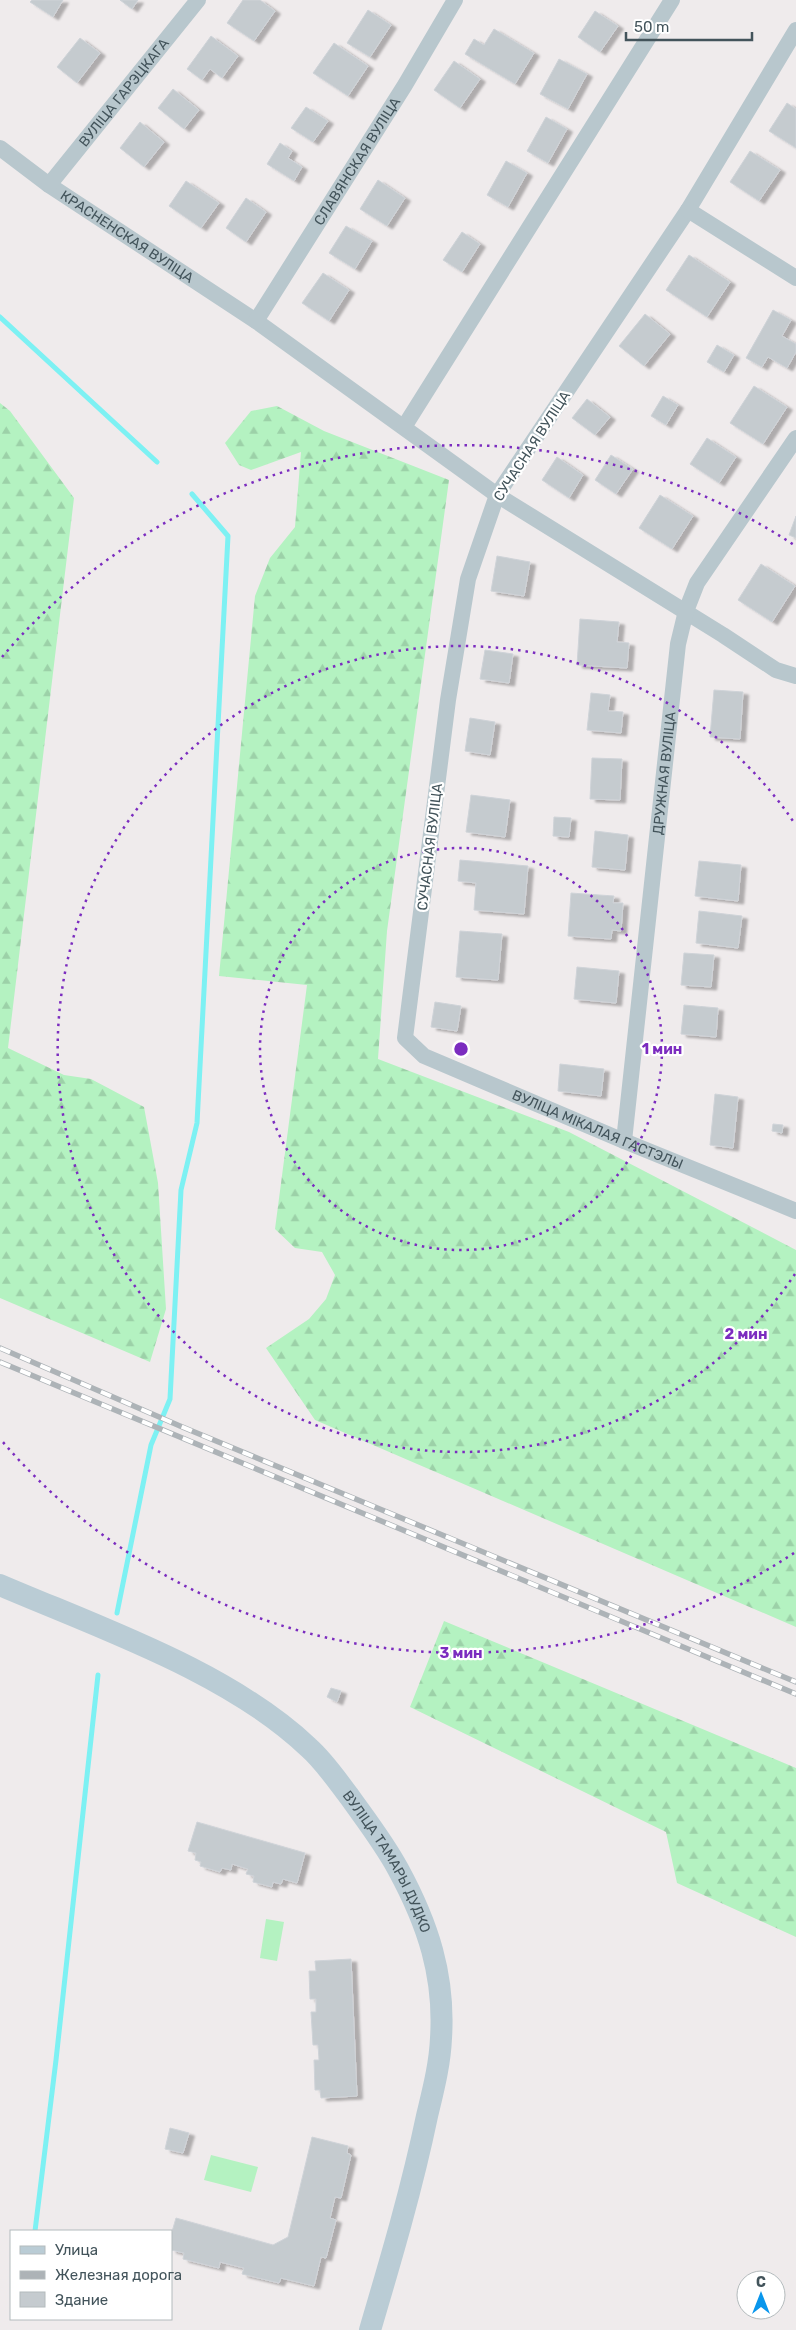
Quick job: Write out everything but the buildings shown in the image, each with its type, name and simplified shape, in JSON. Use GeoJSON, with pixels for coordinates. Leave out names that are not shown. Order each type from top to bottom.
{"type":"FeatureCollection","features":[{"type":"Feature","properties":{"kind":"street","name":"ВУЛІЦА ГАРЭЦКАГА"},"geometry":{"type":"LineString","coordinates":[[48,185],[198,0]]}},
{"type":"Feature","properties":{"kind":"street","name":"СЛАВЯНСКАЯ ВУЛІЦА"},"geometry":{"type":"LineString","coordinates":[[256,321],[405,85],[455,0]]}},
{"type":"Feature","properties":{"kind":"street"},"geometry":{"type":"LineString","coordinates":[[404,427],[672,0]]}},
{"type":"Feature","properties":{"kind":"street","name":"СУЧАСНАЯ ВУЛІЦА"},"geometry":{"type":"LineString","coordinates":[[405,1038],[448,700],[468,578],[497,495],[688,210],[796,30]]}},
{"type":"Feature","properties":{"kind":"street","name":"КРАСНЕНСКАЯ ВУЛІЦА"},"geometry":{"type":"LineString","coordinates":[[0,148],[48,185],[256,321],[497,495],[686,611],[776,670],[796,676]]}},
{"type":"Feature","properties":{"kind":"street"},"geometry":{"type":"LineString","coordinates":[[688,210],[796,278]]}},
{"type":"Feature","properties":{"kind":"street","name":"ДРУЖНАЯ ВУЛІЦА"},"geometry":{"type":"LineString","coordinates":[[624,1141],[678,644],[686,611],[697,583],[796,438]]}},
{"type":"Feature","properties":{"kind":"street","name":"ВУЛІЦА МІКАЛАЯ ГАСТЭЛЫ"},"geometry":{"type":"LineString","coordinates":[[405,1038],[424,1056],[624,1141],[796,1211]]}},
{"type":"Feature","properties":{"kind":"street","name":"ВУЛІЦА ТАМАРЫ ДУДКО"},"geometry":{"type":"LineString","coordinates":[[0,1585],[155,1651],[225,1687],[259,1707],[288,1729],[310,1748],[356,1806],[384,1844],[415,1901],[435,1955],[441,1996],[442,2040],[422,2141],[404,2214],[370,2330]]}},
{"type":"Feature","properties":{"kind":"green space"},"geometry":{"type":"Polygon","coordinates":[[[0,403],[10,411],[74,498],[8,1048],[64,1075],[91,1079],[144,1107],[158,1183],[166,1309],[150,1362],[0,1298],[0,403]]]}},
{"type":"Feature","properties":{"kind":"green space"},"geometry":{"type":"Polygon","coordinates":[[[277,406],[324,431],[449,480],[387,931],[378,1059],[569,1132],[796,1250],[796,1627],[315,1420],[266,1348],[309,1319],[326,1299],[335,1275],[322,1252],[295,1248],[275,1229],[307,985],[219,976],[255,596],[270,558],[295,527],[301,452],[251,470],[239,465],[225,443],[251,411],[277,406]]]}},
{"type":"Feature","properties":{"kind":"green space"},"geometry":{"type":"Polygon","coordinates":[[[444,1621],[796,1768],[796,1937],[677,1883],[666,1832],[410,1707],[444,1621]]]}},
{"type":"Feature","properties":{"kind":"green space"},"geometry":{"type":"Polygon","coordinates":[[[266,1919],[284,1922],[277,1961],[260,1958],[266,1919]]]}},
{"type":"Feature","properties":{"kind":"green space"},"geometry":{"type":"Polygon","coordinates":[[[211,2155],[258,2167],[251,2192],[204,2180],[211,2155]]]}},
{"type":"Feature","properties":{"kind":"waterway"},"geometry":{"type":"LineString","coordinates":[[0,317],[157,462]]}},
{"type":"Feature","properties":{"kind":"waterway"},"geometry":{"type":"LineString","coordinates":[[117,1613],[151,1445],[170,1399],[181,1190],[197,1123],[228,536],[192,494]]}},
{"type":"Feature","properties":{"kind":"waterway"},"geometry":{"type":"LineString","coordinates":[[35,2230],[56,2060],[98,1675]]}},
{"type":"Feature","properties":{"kind":"railway"},"geometry":{"type":"LineString","coordinates":[[0,1348],[180,1426],[796,1682]]}},
{"type":"Feature","properties":{"kind":"railway"},"geometry":{"type":"LineString","coordinates":[[0,1362],[796,1694]]}}]}
